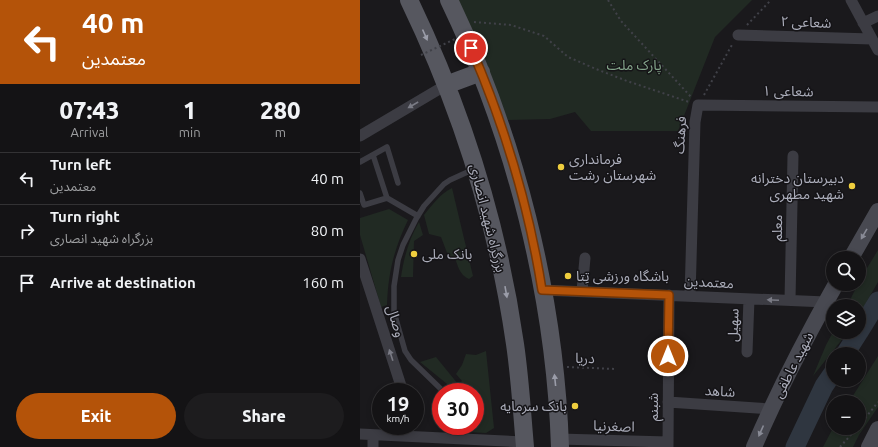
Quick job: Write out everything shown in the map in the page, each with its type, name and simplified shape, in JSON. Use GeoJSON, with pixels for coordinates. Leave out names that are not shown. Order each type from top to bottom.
{"type":"FeatureCollection","features":[{"type":"Feature","properties":{"kind":"main road","name":"بزرگراه شهید انصاری"},"geometry":{"type":"LineString","coordinates":[[409,0],[428,42],[462,126],[476,168],[493,233],[510,315],[518,371],[525,445]]}},
{"type":"Feature","properties":{"kind":"main road"},"geometry":{"type":"LineString","coordinates":[[449,0],[481,72],[515,173],[529,227],[549,330],[554,367],[559,443]]}},
{"type":"Feature","properties":{"kind":"main road"},"geometry":{"type":"LineString","coordinates":[[446,85],[481,72]]}},
{"type":"Feature","properties":{"kind":"main road"},"geometry":{"type":"LineString","coordinates":[[855,251],[878,211]]}},
{"type":"Feature","properties":{"kind":"main road","name":"شهید عاطفی"},"geometry":{"type":"LineString","coordinates":[[754,447],[770,409],[826,302]]}},
{"type":"Feature","properties":{"kind":"main road"},"geometry":{"type":"LineString","coordinates":[[869,447],[878,429]]}},
{"type":"Feature","properties":{"kind":"street"},"geometry":{"type":"LineString","coordinates":[[851,0],[878,50]]}},
{"type":"Feature","properties":{"kind":"street"},"geometry":{"type":"LineString","coordinates":[[863,22],[878,16]]}},
{"type":"Feature","properties":{"kind":"street","name":"شعاعی ۲"},"geometry":{"type":"LineString","coordinates":[[738,35],[872,39]]}},
{"type":"Feature","properties":{"kind":"street"},"geometry":{"type":"LineString","coordinates":[[360,136],[446,85]]}},
{"type":"Feature","properties":{"kind":"street","name":"شعاعی ۱"},"geometry":{"type":"LineString","coordinates":[[698,105],[878,107]]}},
{"type":"Feature","properties":{"kind":"street","name":"فرهنگ"},"geometry":{"type":"LineString","coordinates":[[690,296],[695,122],[698,105]]}},
{"type":"Feature","properties":{"kind":"street","name":"معلم"},"geometry":{"type":"LineString","coordinates":[[790,300],[793,156]]}},
{"type":"Feature","properties":{"kind":"street","name":"وصال"},"geometry":{"type":"LineString","coordinates":[[360,258],[401,383]]}},
{"type":"Feature","properties":{"kind":"street"},"geometry":{"type":"LineString","coordinates":[[582,291],[584,258]]}},
{"type":"Feature","properties":{"kind":"street","name":"معتمدین"},"geometry":{"type":"LineString","coordinates":[[542,290],[826,302]]}},
{"type":"Feature","properties":{"kind":"street","name":"شبنم"},"geometry":{"type":"LineString","coordinates":[[668,445],[669,295]]}},
{"type":"Feature","properties":{"kind":"street","name":"سهیل"},"geometry":{"type":"LineString","coordinates":[[747,352],[749,299]]}},
{"type":"Feature","properties":{"kind":"street","name":"شاهد"},"geometry":{"type":"LineString","coordinates":[[668,402],[770,409]]}},
{"type":"Feature","properties":{"kind":"street"},"geometry":{"type":"LineString","coordinates":[[360,434],[372,435]]}},
{"type":"Feature","properties":{"kind":"street"},"geometry":{"type":"LineString","coordinates":[[373,447],[373,435],[463,439],[525,445]]}},
{"type":"Feature","properties":{"kind":"street","name":"اصغرنیا"},"geometry":{"type":"LineString","coordinates":[[559,443],[668,445]]}},
{"type":"Feature","properties":{"kind":"lane"},"geometry":{"type":"LineString","coordinates":[[360,162],[387,147],[398,183]]}},
{"type":"Feature","properties":{"kind":"lane"},"geometry":{"type":"LineString","coordinates":[[373,155],[387,198],[418,216]]}},
{"type":"Feature","properties":{"kind":"lane"},"geometry":{"type":"LineString","coordinates":[[435,383],[411,360],[405,352],[394,312],[394,286],[398,260],[409,232],[433,195],[450,180],[476,168]]}},
{"type":"Feature","properties":{"kind":"lane"},"geometry":{"type":"LineString","coordinates":[[360,193],[364,205],[387,198]]}},
{"type":"Feature","properties":{"kind":"path"},"geometry":{"type":"LineString","coordinates":[[608,0],[622,21],[698,105]]}},
{"type":"Feature","properties":{"kind":"path","name":"فرهنگ"},"geometry":{"type":"LineString","coordinates":[[698,105],[738,35],[771,0]]}},
{"type":"Feature","properties":{"kind":"path"},"geometry":{"type":"LineString","coordinates":[[474,22],[511,25],[544,36],[568,57],[596,70],[698,105]]}},
{"type":"Feature","properties":{"kind":"path"},"geometry":{"type":"LineString","coordinates":[[421,55],[472,31]]}},
{"type":"Feature","properties":{"kind":"path","name":"دریا"},"geometry":{"type":"LineString","coordinates":[[554,367],[616,369]]}},
{"type":"Feature","properties":{"kind":"path"},"geometry":{"type":"LineString","coordinates":[[866,417],[878,402]]}},
{"type":"Feature","properties":{"kind":"path"},"geometry":{"type":"LineString","coordinates":[[840,447],[851,435]]}},
{"type":"Feature","properties":{"kind":"green space","name":"پارک ملت"},"geometry":{"type":"Polygon","coordinates":[[[451,0],[752,0],[715,37],[678,131],[591,131],[575,112],[550,119],[508,120],[451,0]]]}},
{"type":"Feature","properties":{"kind":"green space"},"geometry":{"type":"Polygon","coordinates":[[[452,188],[473,276],[469,279],[461,272],[454,256],[449,258],[441,237],[429,234],[424,215],[440,196],[452,188]]]}},
{"type":"Feature","properties":{"kind":"green space"},"geometry":{"type":"Polygon","coordinates":[[[389,209],[408,220],[395,251],[390,272],[387,305],[381,307],[360,235],[360,218],[389,209]]]}},
{"type":"Feature","properties":{"kind":"green space"},"geometry":{"type":"Polygon","coordinates":[[[419,222],[423,235],[414,241],[413,277],[401,277],[407,248],[419,222]]]}},
{"type":"Feature","properties":{"kind":"green space"},"geometry":{"type":"Polygon","coordinates":[[[878,250],[878,282],[866,303],[866,299],[850,299],[854,291],[866,291],[866,270],[878,250]]]}},
{"type":"Feature","properties":{"kind":"green space"},"geometry":{"type":"Polygon","coordinates":[[[829,339],[842,339],[836,347],[826,347],[826,360],[813,376],[829,339]]]}},
{"type":"Feature","properties":{"kind":"green space"},"geometry":{"type":"Polygon","coordinates":[[[486,351],[494,428],[486,433],[484,433],[484,383],[459,383],[462,381],[456,374],[462,365],[466,354],[476,355],[486,351]]]}},
{"type":"Feature","properties":{"kind":"green space"},"geometry":{"type":"Polygon","coordinates":[[[878,356],[878,407],[866,425],[866,395],[853,395],[858,387],[866,387],[866,375],[878,356]]]}},
{"type":"Feature","properties":{"kind":"green space"},"geometry":{"type":"Polygon","coordinates":[[[436,357],[457,383],[446,383],[420,362],[436,357]]]}},
{"type":"Feature","properties":{"kind":"green space"},"geometry":{"type":"Polygon","coordinates":[[[829,435],[859,435],[853,447],[823,447],[829,435]]]}},
{"type":"Feature","properties":{"kind":"waterway"},"geometry":{"type":"LineString","coordinates":[[866,321],[878,301]]}},
{"type":"Feature","properties":{"kind":"waterway"},"geometry":{"type":"LineString","coordinates":[[849,347],[855,339]]}},
{"type":"Feature","properties":{"kind":"waterway"},"geometry":{"type":"LineString","coordinates":[[795,447],[826,383]]}},
{"type":"Feature","properties":{"kind":"place","name":"فرمانداری شهرستان رشت"},"geometry":{"type":"Point","coordinates":[561,167]}},
{"type":"Feature","properties":{"kind":"place","name":"دبیرستان دخترانه شهید مطهری"},"geometry":{"type":"Point","coordinates":[852,186]}},
{"type":"Feature","properties":{"kind":"place","name":"بانک ملی"},"geometry":{"type":"Point","coordinates":[414,254]}},
{"type":"Feature","properties":{"kind":"place","name":"باشگاه ورزشی تِتا"},"geometry":{"type":"Point","coordinates":[568,276]}},
{"type":"Feature","properties":{"kind":"place","name":"بانک سرمایه"},"geometry":{"type":"Point","coordinates":[575,406]}},
{"type":"Feature","properties":{"kind":"route"},"geometry":{"type":"LineString","coordinates":[[471,48],[496,113],[521,193],[540,275],[542,290],[669,295],[668,356]]}}]}
